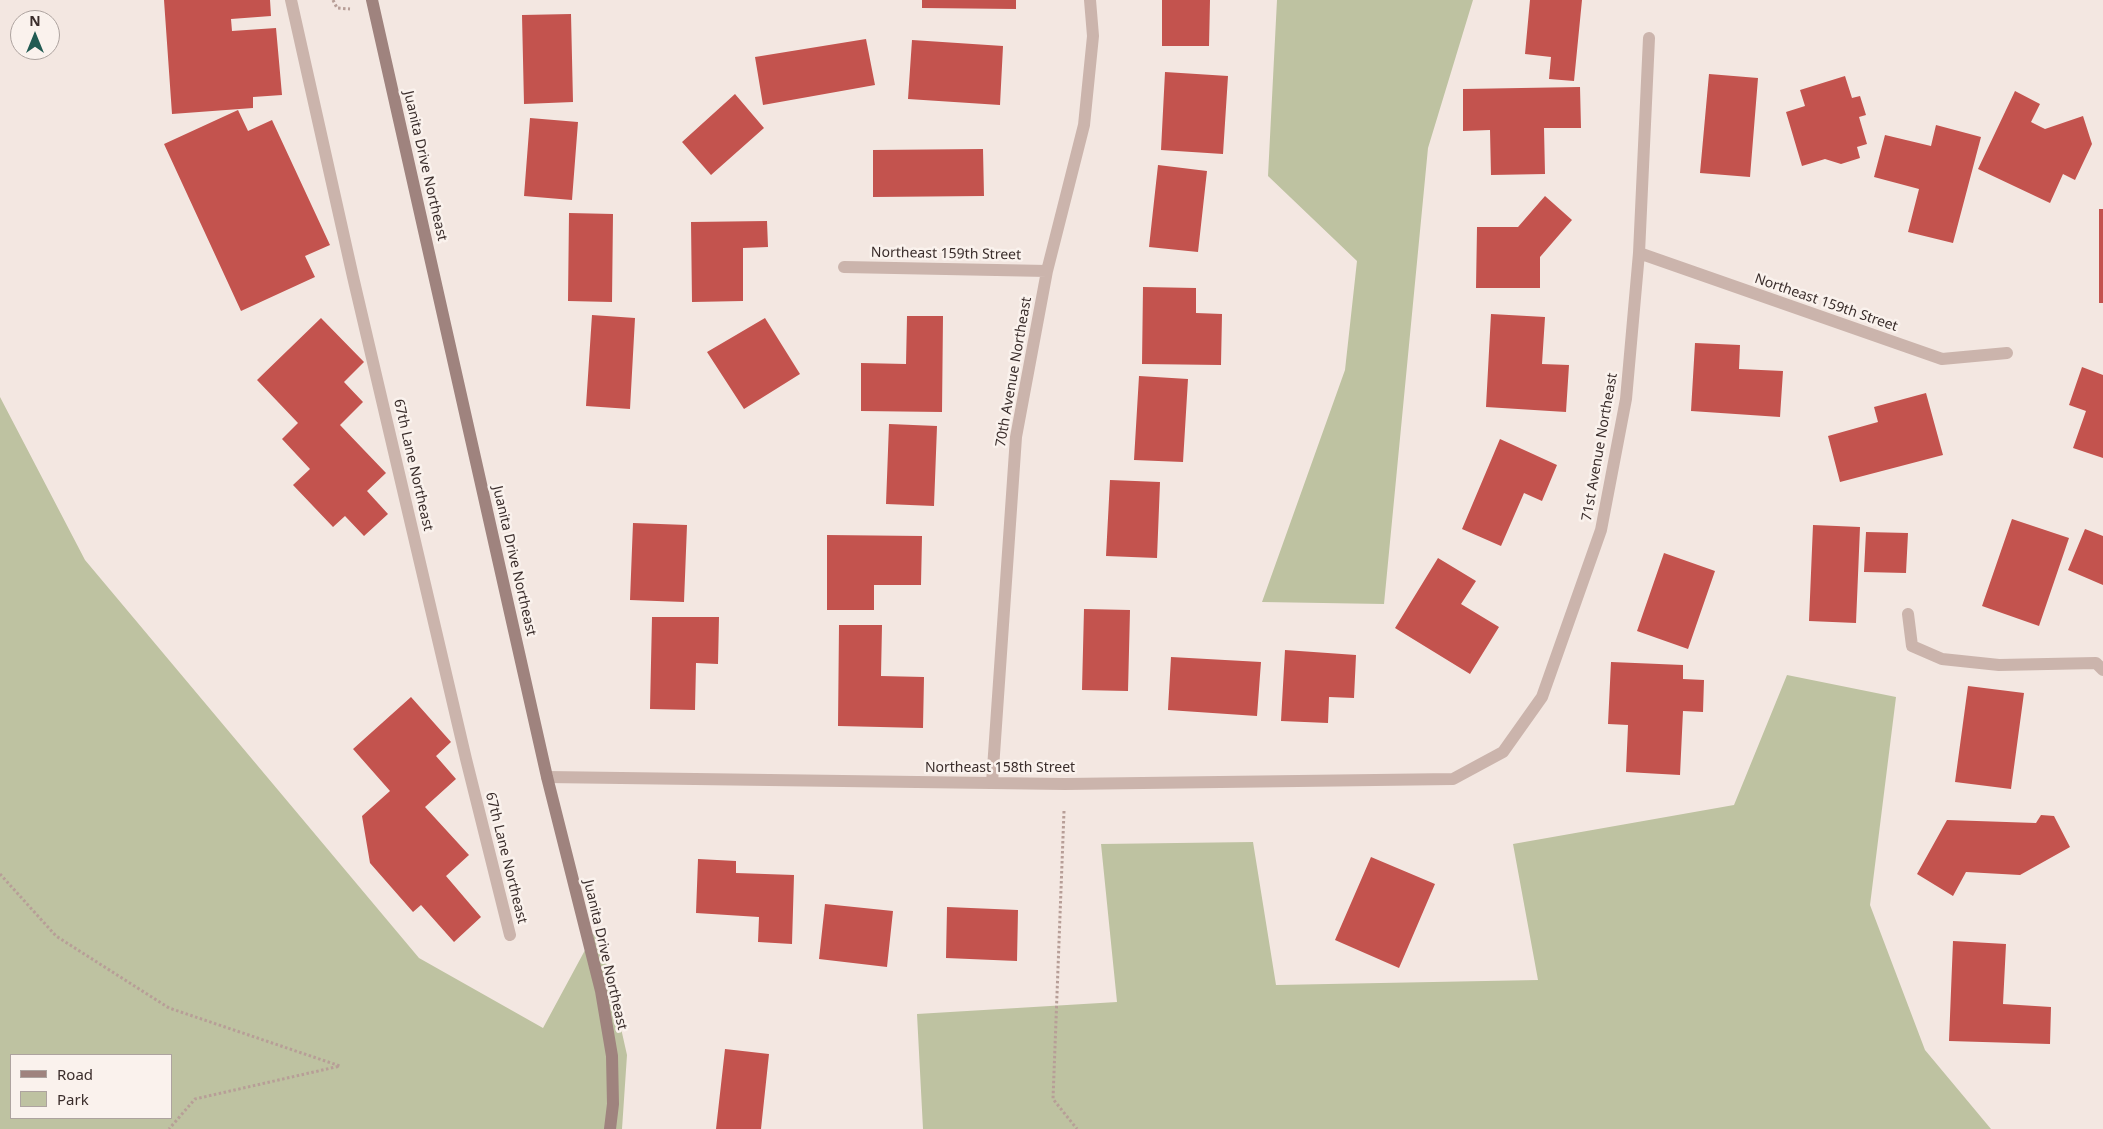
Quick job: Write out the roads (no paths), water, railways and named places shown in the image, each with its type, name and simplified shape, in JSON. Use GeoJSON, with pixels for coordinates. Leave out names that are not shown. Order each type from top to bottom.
{"type":"FeatureCollection","features":[{"type":"Feature","properties":{"kind":"main road","name":"Juanita Drive Northeast"},"geometry":{"type":"LineString","coordinates":[[372,0],[548,778],[601,991],[612,1056],[613,1104],[610,1129]]}},
{"type":"Feature","properties":{"kind":"street","name":"67th Lane Northeast"},"geometry":{"type":"LineString","coordinates":[[291,0],[353,277],[466,759],[510,935]]}},
{"type":"Feature","properties":{"kind":"street","name":"70th Avenue Northeast"},"geometry":{"type":"LineString","coordinates":[[992,783],[1016,437],[1047,270],[1084,125],[1092,36],[1090,0]]}},
{"type":"Feature","properties":{"kind":"street","name":"71st Avenue Northeast"},"geometry":{"type":"LineString","coordinates":[[1453,778],[1504,752],[1542,697],[1601,530],[1626,399],[1639,253],[1649,38]]}},
{"type":"Feature","properties":{"kind":"street","name":"Northeast 159th Street"},"geometry":{"type":"LineString","coordinates":[[1639,253],[1942,359],[2007,353]]}},
{"type":"Feature","properties":{"kind":"street","name":"Northeast 159th Street"},"geometry":{"type":"LineString","coordinates":[[844,267],[1047,270]]}},
{"type":"Feature","properties":{"kind":"street"},"geometry":{"type":"LineString","coordinates":[[1908,614],[1912,646],[1942,659],[1999,665],[2096,663],[2103,670]]}},
{"type":"Feature","properties":{"kind":"street","name":"Northeast 158th Street"},"geometry":{"type":"LineString","coordinates":[[548,778],[992,783],[1453,778]]}}]}
